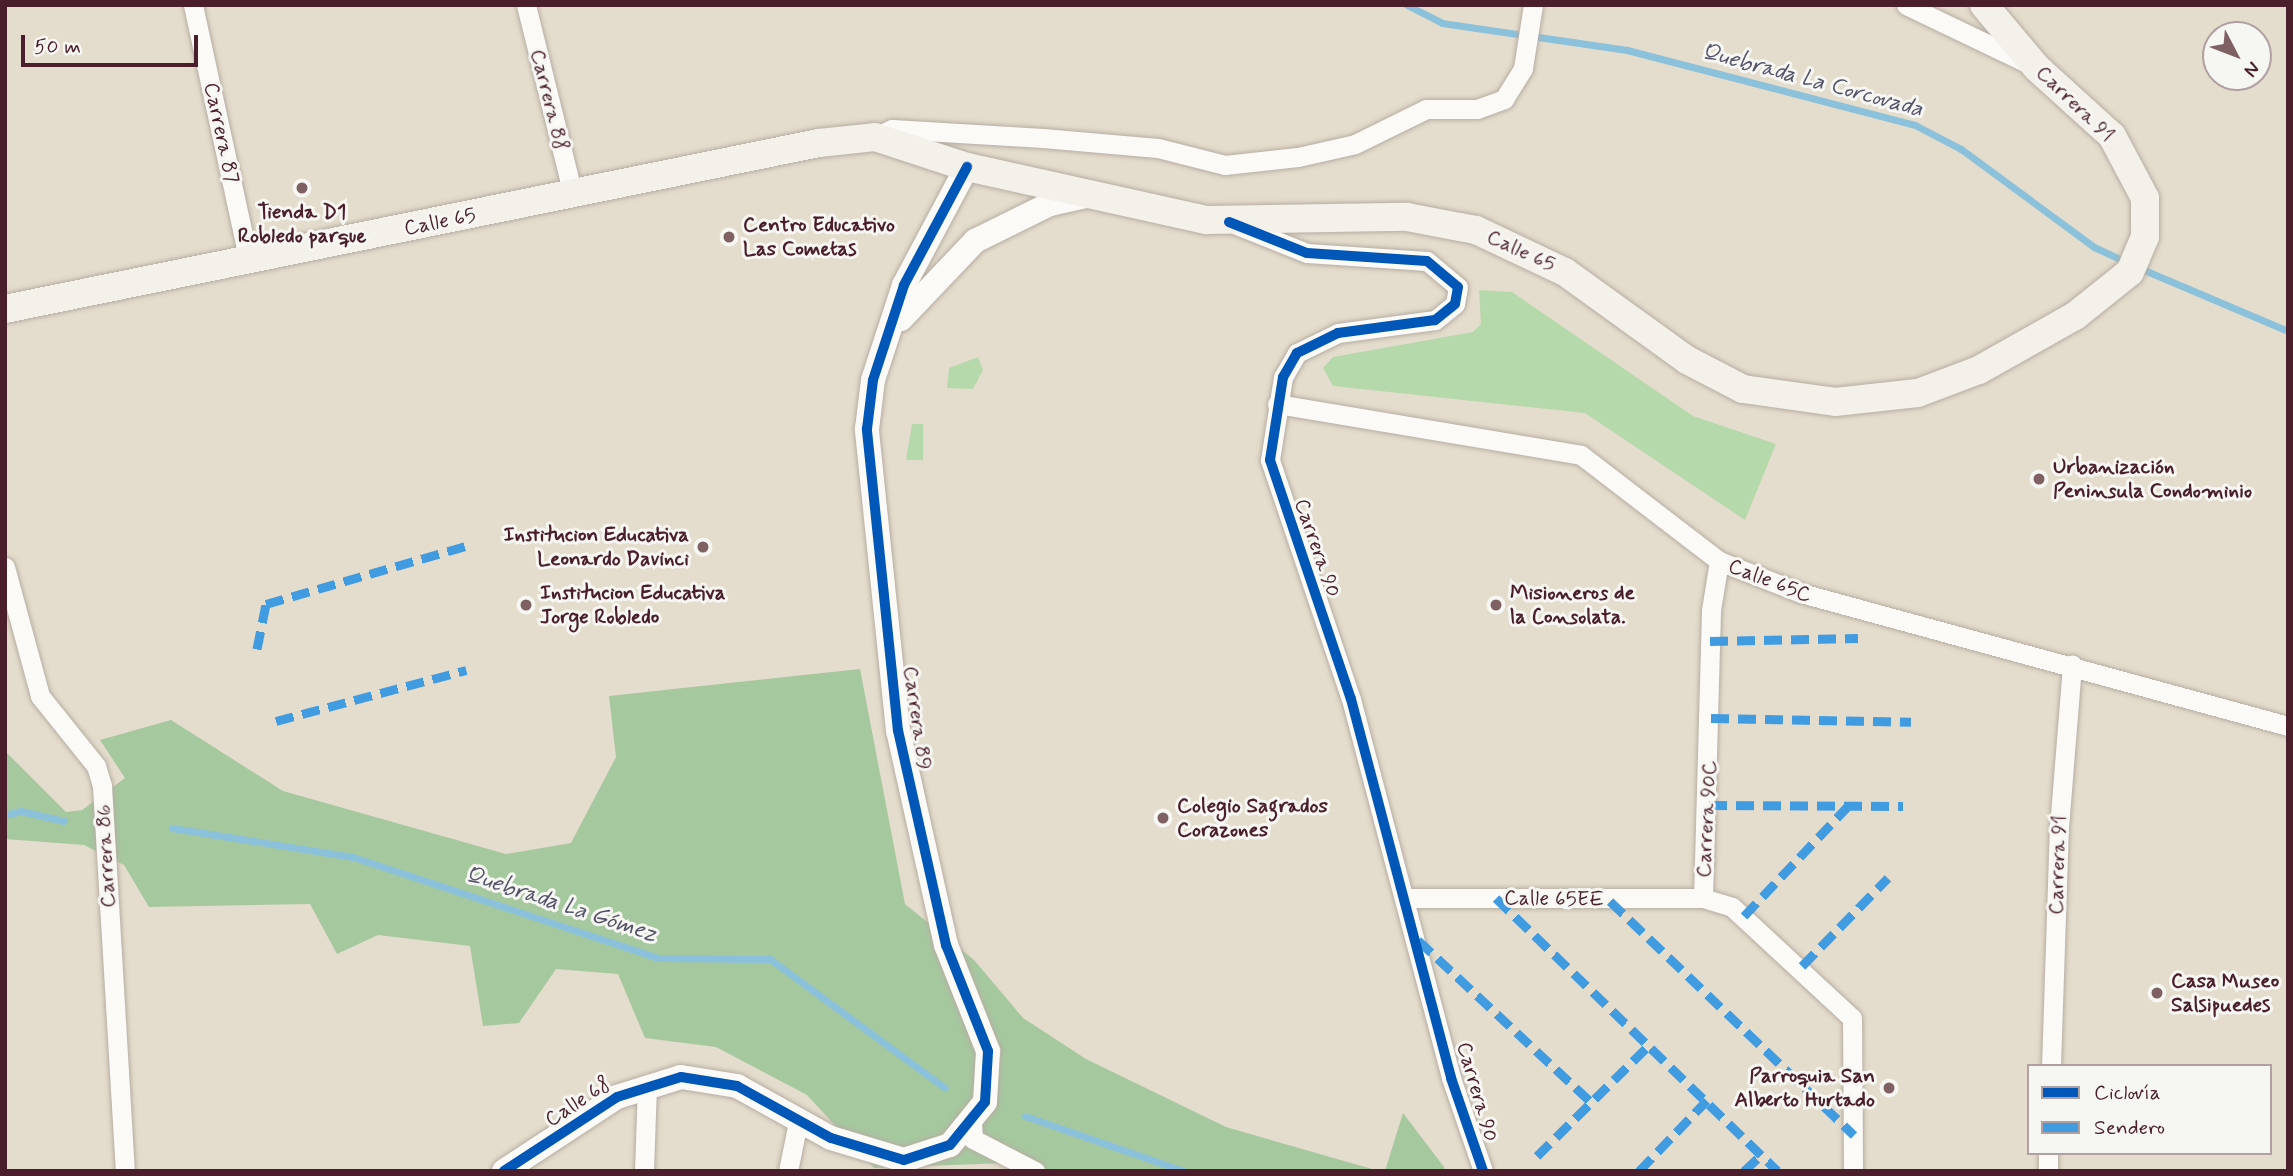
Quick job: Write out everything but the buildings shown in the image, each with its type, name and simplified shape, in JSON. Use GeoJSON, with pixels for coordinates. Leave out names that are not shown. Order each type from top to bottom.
{"type":"FeatureCollection","features":[{"type":"Feature","properties":{"kind":"main road","name":"Carrera 91"},"geometry":{"type":"LineString","coordinates":[[1984,5],[2037,68],[2112,136],[2134,171],[2146,209],[2138,260],[2115,288]]}},
{"type":"Feature","properties":{"kind":"main road","name":"Calle 65"},"geometry":{"type":"LineString","coordinates":[[5,309],[818,143],[875,137],[967,167],[1229,222],[1407,217],[1476,230],[1565,272],[1711,374],[1762,393],[1835,402],[1941,387],[2115,288]]}},
{"type":"Feature","properties":{"kind":"street","name":"Carrera 87"},"geometry":{"type":"LineString","coordinates":[[193,5],[249,261]]}},
{"type":"Feature","properties":{"kind":"street","name":"Carrera 88"},"geometry":{"type":"LineString","coordinates":[[526,5],[573,195]]}},
{"type":"Feature","properties":{"kind":"street"},"geometry":{"type":"LineString","coordinates":[[1906,5],[2037,68]]}},
{"type":"Feature","properties":{"kind":"street","name":"Calle 65"},"geometry":{"type":"LineString","coordinates":[[875,137],[892,129],[1043,138],[1158,148],[1225,164],[1298,157],[1355,144],[1426,109],[1495,104],[1514,89],[1523,68],[1532,6]]}},
{"type":"Feature","properties":{"kind":"street","name":"Carrera 89"},"geometry":{"type":"LineString","coordinates":[[831,1138],[875,1155],[921,1158],[950,1145],[972,1122],[991,1080],[988,1051],[952,965],[922,860],[884,625],[867,429],[882,349],[932,224],[967,167]]}},
{"type":"Feature","properties":{"kind":"street","name":"Carrera 89"},"geometry":{"type":"LineString","coordinates":[[882,349],[923,289],[975,241],[1050,204],[1091,195]]}},
{"type":"Feature","properties":{"kind":"street","name":"Carrera 90"},"geometry":{"type":"LineString","coordinates":[[1229,222],[1307,253],[1427,261],[1458,287],[1455,304],[1435,320],[1338,333],[1307,346],[1290,361],[1277,404],[1270,451],[1278,496],[1351,699],[1483,1171]]}},
{"type":"Feature","properties":{"kind":"street","name":"Calle 65C"},"geometry":{"type":"LineString","coordinates":[[1277,404],[1581,455],[1719,561],[1839,607],[2072,665],[2288,726]]}},
{"type":"Feature","properties":{"kind":"street","name":"Carrera 90C"},"geometry":{"type":"LineString","coordinates":[[1719,561],[1711,610],[1703,898],[1744,916],[1848,1011],[1853,1171]]}},
{"type":"Feature","properties":{"kind":"street","name":"Carrera 86"},"geometry":{"type":"LineString","coordinates":[[5,567],[40,696],[96,766],[102,786],[125,1171]]}},
{"type":"Feature","properties":{"kind":"street","name":"Carrera 91"},"geometry":{"type":"LineString","coordinates":[[2051,1064],[2059,827],[2072,665]]}},
{"type":"Feature","properties":{"kind":"street","name":"Calle 65EE"},"geometry":{"type":"LineString","coordinates":[[1405,898],[1703,898]]}},
{"type":"Feature","properties":{"kind":"street","name":"Calle 68"},"geometry":{"type":"LineString","coordinates":[[503,1171],[646,1085],[681,1077],[720,1082],[831,1138]]}},
{"type":"Feature","properties":{"kind":"street"},"geometry":{"type":"LineString","coordinates":[[645,1171],[646,1085]]}},
{"type":"Feature","properties":{"kind":"street"},"geometry":{"type":"LineString","coordinates":[[788,1171],[798,1122]]}},
{"type":"Feature","properties":{"kind":"street"},"geometry":{"type":"LineString","coordinates":[[972,1122],[973,1139],[1035,1171]]}},
{"type":"Feature","properties":{"kind":"green space"},"geometry":{"type":"Polygon","coordinates":[[[1479,290],[1512,292],[1693,416],[1776,444],[1745,520],[1585,413],[1333,386],[1323,368],[1333,357],[1473,332],[1481,324],[1479,290]]]}},
{"type":"Feature","properties":{"kind":"green space"},"geometry":{"type":"Polygon","coordinates":[[[978,357],[983,370],[973,389],[947,388],[949,368],[978,357]]]}},
{"type":"Feature","properties":{"kind":"green space"},"geometry":{"type":"Polygon","coordinates":[[[912,424],[923,424],[923,460],[906,460],[912,424]]]}},
{"type":"Feature","properties":{"kind":"green space"},"geometry":{"type":"Polygon","coordinates":[[[860,669],[905,904],[974,960],[1023,1018],[1086,1059],[1226,1127],[1379,1171],[1044,1171],[1033,1162],[874,1168],[807,1095],[716,1047],[645,1038],[618,974],[556,969],[519,1023],[483,1026],[470,946],[378,935],[337,954],[310,904],[149,907],[124,865],[84,845],[5,839],[5,751],[66,812],[82,810],[125,778],[100,740],[171,720],[283,791],[506,854],[571,843],[616,757],[609,696],[860,669]]]}},
{"type":"Feature","properties":{"kind":"green space"},"geometry":{"type":"Polygon","coordinates":[[[1403,1113],[1444,1167],[1445,1171],[1385,1171],[1403,1113]]]}},
{"type":"Feature","properties":{"kind":"waterway","name":"Quebrada La Corcovada"},"geometry":{"type":"LineString","coordinates":[[1407,5],[1442,23],[1627,50],[1915,125],[1961,149],[2094,247],[2126,262]]}},
{"type":"Feature","properties":{"kind":"waterway","name":"Quebrada La Corcovada"},"geometry":{"type":"LineString","coordinates":[[2137,267],[2288,331]]}},
{"type":"Feature","properties":{"kind":"waterway","name":"Quebrada La Gómez"},"geometry":{"type":"LineString","coordinates":[[5,815],[21,811],[64,821]]}},
{"type":"Feature","properties":{"kind":"waterway","name":"Quebrada La Gómez"},"geometry":{"type":"LineString","coordinates":[[172,828],[353,857],[659,958],[770,959],[945,1088]]}},
{"type":"Feature","properties":{"kind":"waterway","name":"Quebrada La Gómez"},"geometry":{"type":"LineString","coordinates":[[1025,1116],[1184,1171]]}},
{"type":"Feature","properties":{"kind":"marked path"},"geometry":{"type":"LineString","coordinates":[[257,649],[266,604],[465,546]]}},
{"type":"Feature","properties":{"kind":"marked path"},"geometry":{"type":"LineString","coordinates":[[1710,641],[1858,638]]}},
{"type":"Feature","properties":{"kind":"marked path"},"geometry":{"type":"LineString","coordinates":[[276,721],[466,670]]}},
{"type":"Feature","properties":{"kind":"marked path"},"geometry":{"type":"LineString","coordinates":[[1711,718],[1911,722]]}},
{"type":"Feature","properties":{"kind":"marked path"},"geometry":{"type":"LineString","coordinates":[[1744,916],[1850,804]]}},
{"type":"Feature","properties":{"kind":"marked path"},"geometry":{"type":"LineString","coordinates":[[1709,805],[1903,806]]}},
{"type":"Feature","properties":{"kind":"marked path"},"geometry":{"type":"LineString","coordinates":[[1802,966],[1888,878]]}},
{"type":"Feature","properties":{"kind":"marked path"},"geometry":{"type":"LineString","coordinates":[[1496,898],[1778,1171]]}},
{"type":"Feature","properties":{"kind":"marked path"},"geometry":{"type":"LineString","coordinates":[[1610,901],[1854,1135]]}},
{"type":"Feature","properties":{"kind":"marked path"},"geometry":{"type":"LineString","coordinates":[[1418,940],[1591,1102]]}},
{"type":"Feature","properties":{"kind":"marked path"},"geometry":{"type":"LineString","coordinates":[[1537,1156],[1648,1046]]}},
{"type":"Feature","properties":{"kind":"marked path"},"geometry":{"type":"LineString","coordinates":[[1639,1171],[1707,1100]]}},
{"type":"Feature","properties":{"kind":"marked path"},"geometry":{"type":"LineString","coordinates":[[1744,1171],[1761,1155]]}},
{"type":"Feature","properties":{"kind":"cycle path"},"geometry":{"type":"LineString","coordinates":[[504,1171],[617,1097],[681,1077],[737,1086],[831,1138],[904,1160],[950,1145],[985,1102],[988,1051],[946,945],[898,731],[867,429],[873,380],[904,285],[967,167]]}},
{"type":"Feature","properties":{"kind":"cycle path"},"geometry":{"type":"LineString","coordinates":[[1229,222],[1307,253],[1427,261],[1458,287],[1455,304],[1435,320],[1338,333],[1297,353],[1283,377],[1270,460],[1351,699],[1451,1078],[1483,1171]]}},
{"type":"Feature","properties":{"kind":"place","name":"Tienda D1 Robledo parque"},"geometry":{"type":"Point","coordinates":[302,188]}},
{"type":"Feature","properties":{"kind":"place","name":"Centro Educativo Las Cometas"},"geometry":{"type":"Point","coordinates":[729,237]}},
{"type":"Feature","properties":{"kind":"place","name":"Urbanización Peninsula Condominio"},"geometry":{"type":"Point","coordinates":[2039,479]}},
{"type":"Feature","properties":{"kind":"place","name":"Institucion Educativa Leonardo Davinci"},"geometry":{"type":"Point","coordinates":[703,547]}},
{"type":"Feature","properties":{"kind":"place","name":"Institucion Educativa Jorge Robledo"},"geometry":{"type":"Point","coordinates":[526,605]}},
{"type":"Feature","properties":{"kind":"place","name":"Misioneros de la Consolata."},"geometry":{"type":"Point","coordinates":[1496,605]}},
{"type":"Feature","properties":{"kind":"place","name":"Colegio Sagrados Corazones"},"geometry":{"type":"Point","coordinates":[1163,818]}},
{"type":"Feature","properties":{"kind":"place","name":"Casa Museo Salsipuedes"},"geometry":{"type":"Point","coordinates":[2157,993]}},
{"type":"Feature","properties":{"kind":"place","name":"Parroquia San Alberto Hurtado"},"geometry":{"type":"Point","coordinates":[1889,1088]}}]}
